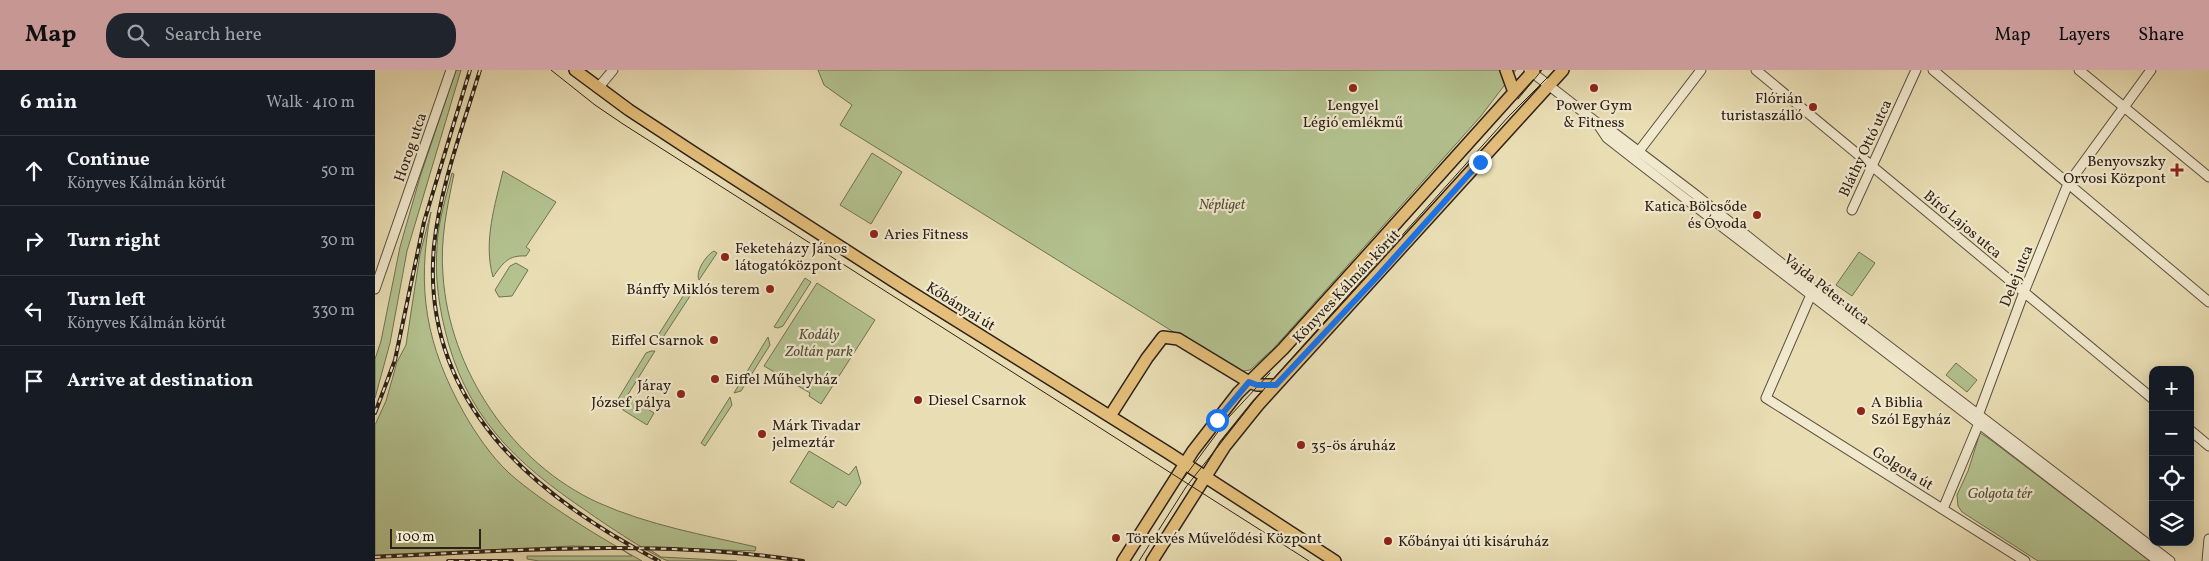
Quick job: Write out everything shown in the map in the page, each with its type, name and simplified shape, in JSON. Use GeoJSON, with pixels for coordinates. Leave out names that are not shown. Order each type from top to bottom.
{"type":"FeatureCollection","features":[{"type":"Feature","properties":{"kind":"main road","name":"Kőbányai út"},"geometry":{"type":"LineString","coordinates":[[575,70],[629,110],[890,279],[1110,416],[1335,561]]}},
{"type":"Feature","properties":{"kind":"main road"},"geometry":{"type":"LineString","coordinates":[[1506,70],[1514,92]]}},
{"type":"Feature","properties":{"kind":"main road","name":"Könyves Kálmán körút"},"geometry":{"type":"LineString","coordinates":[[1152,561],[1225,446],[1276,385],[1563,70]]}},
{"type":"Feature","properties":{"kind":"main road","name":"Könyves Kálmán körút"},"geometry":{"type":"LineString","coordinates":[[1123,561],[1185,464],[1238,393],[1283,348],[1532,71]]}},
{"type":"Feature","properties":{"kind":"main road"},"geometry":{"type":"LineString","coordinates":[[1110,416],[1147,358],[1163,337],[1177,339],[1249,382],[1257,385],[1276,385]]}},
{"type":"Feature","properties":{"kind":"street","name":"Horog utca"},"geometry":{"type":"LineString","coordinates":[[375,289],[451,70]]}},
{"type":"Feature","properties":{"kind":"street"},"geometry":{"type":"LineString","coordinates":[[599,88],[613,70]]}},
{"type":"Feature","properties":{"kind":"street"},"geometry":{"type":"LineString","coordinates":[[1636,155],[1701,70]]}},
{"type":"Feature","properties":{"kind":"street","name":"Bíró Lajos utca"},"geometry":{"type":"LineString","coordinates":[[1757,70],[2149,396]]}},
{"type":"Feature","properties":{"kind":"street","name":"Bláthy Ottó utca"},"geometry":{"type":"LineString","coordinates":[[1852,210],[1916,70]]}},
{"type":"Feature","properties":{"kind":"street"},"geometry":{"type":"LineString","coordinates":[[1933,70],[2209,302]]}},
{"type":"Feature","properties":{"kind":"street"},"geometry":{"type":"LineString","coordinates":[[2079,70],[2209,177]]}},
{"type":"Feature","properties":{"kind":"street","name":"Delej utca"},"geometry":{"type":"LineString","coordinates":[[1943,509],[1979,423],[1979,413],[2024,292],[2068,184],[2151,70]]}},
{"type":"Feature","properties":{"kind":"street","name":"Vajda Péter utca"},"geometry":{"type":"LineString","coordinates":[[1532,71],[1596,122],[1607,138],[1636,155],[1979,423],[2170,561]]}},
{"type":"Feature","properties":{"kind":"street","name":"Vajda Péter utca"},"geometry":{"type":"LineString","coordinates":[[1813,292],[1979,413],[2157,561]]}},
{"type":"Feature","properties":{"kind":"street","name":"Golgota út"},"geometry":{"type":"LineString","coordinates":[[1813,292],[1765,398],[2025,561]]}},
{"type":"Feature","properties":{"kind":"street"},"geometry":{"type":"LineString","coordinates":[[2194,433],[2209,446]]}},
{"type":"Feature","properties":{"kind":"street"},"geometry":{"type":"LineString","coordinates":[[2207,561],[2209,539]]}},
{"type":"Feature","properties":{"kind":"green space"},"geometry":{"type":"Polygon","coordinates":[[[456,70],[461,70],[407,251],[390,343],[375,398],[375,359],[381,341],[400,247],[420,177],[456,70]]]}},
{"type":"Feature","properties":{"kind":"green space","name":"Népliget"},"geometry":{"type":"Polygon","coordinates":[[[818,70],[1516,70],[1481,116],[1274,348],[1250,370],[1238,372],[840,125],[852,105],[824,85],[818,70]]]}},
{"type":"Feature","properties":{"kind":"green space"},"geometry":{"type":"Polygon","coordinates":[[[872,153],[902,172],[871,224],[840,205],[872,153]]]}},
{"type":"Feature","properties":{"kind":"green space"},"geometry":{"type":"Polygon","coordinates":[[[503,171],[556,202],[526,247],[530,250],[526,256],[510,259],[493,277],[489,250],[491,224],[503,171]]]}},
{"type":"Feature","properties":{"kind":"green space"},"geometry":{"type":"Polygon","coordinates":[[[452,173],[454,174],[442,249],[443,275],[448,310],[458,345],[472,378],[491,410],[513,439],[539,464],[568,486],[599,503],[656,523],[756,547],[755,551],[646,547],[661,557],[737,561],[669,561],[663,559],[616,531],[562,494],[516,455],[496,434],[479,411],[465,386],[453,358],[440,306],[436,267],[438,238],[452,173]]]}},
{"type":"Feature","properties":{"kind":"green space"},"geometry":{"type":"Polygon","coordinates":[[[431,212],[424,266],[428,316],[441,364],[464,413],[484,444],[509,473],[556,508],[618,547],[572,546],[375,555],[375,425],[386,401],[397,362],[406,345],[420,254],[431,212]]]}},
{"type":"Feature","properties":{"kind":"green space"},"geometry":{"type":"Polygon","coordinates":[[[714,251],[717,253],[699,280],[698,277],[702,264],[714,251]]]}},
{"type":"Feature","properties":{"kind":"green space"},"geometry":{"type":"Polygon","coordinates":[[[1859,252],[1875,263],[1852,296],[1836,285],[1859,252]]]}},
{"type":"Feature","properties":{"kind":"green space"},"geometry":{"type":"Polygon","coordinates":[[[516,263],[528,270],[512,296],[499,297],[495,290],[510,266],[516,263]]]}},
{"type":"Feature","properties":{"kind":"green space"},"geometry":{"type":"Polygon","coordinates":[[[805,278],[811,282],[783,326],[774,327],[805,278]]]}},
{"type":"Feature","properties":{"kind":"green space","name":"Kodály Zoltán park"},"geometry":{"type":"Polygon","coordinates":[[[817,283],[875,320],[821,404],[809,396],[810,393],[764,366],[817,283]]]}},
{"type":"Feature","properties":{"kind":"green space"},"geometry":{"type":"Polygon","coordinates":[[[690,289],[694,290],[658,345],[657,337],[685,293],[690,289]]]}},
{"type":"Feature","properties":{"kind":"green space"},"geometry":{"type":"Polygon","coordinates":[[[768,337],[770,345],[741,391],[734,393],[768,337]]]}},
{"type":"Feature","properties":{"kind":"green space"},"geometry":{"type":"Polygon","coordinates":[[[655,351],[627,396],[654,413],[647,425],[623,410],[618,399],[646,353],[655,351]]]}},
{"type":"Feature","properties":{"kind":"green space"},"geometry":{"type":"Polygon","coordinates":[[[1956,363],[1977,380],[1967,392],[1946,375],[1956,363]]]}},
{"type":"Feature","properties":{"kind":"green space"},"geometry":{"type":"Polygon","coordinates":[[[730,397],[732,405],[705,446],[701,443],[730,397]]]}},
{"type":"Feature","properties":{"kind":"green space","name":"Golgota tér"},"geometry":{"type":"Polygon","coordinates":[[[1980,433],[2150,561],[2038,561],[1962,512],[1958,506],[1957,495],[1968,471],[1980,433]]]}},
{"type":"Feature","properties":{"kind":"green space"},"geometry":{"type":"Polygon","coordinates":[[[809,451],[849,475],[856,466],[861,483],[846,506],[838,501],[833,508],[790,482],[809,451]]]}},
{"type":"Feature","properties":{"kind":"green space"},"geometry":{"type":"Polygon","coordinates":[[[622,550],[642,561],[539,561],[527,559],[527,556],[632,556],[622,550]]]}},
{"type":"Feature","properties":{"kind":"tram line"},"geometry":{"type":"LineString","coordinates":[[551,70],[595,105],[623,124],[1309,561]]}},
{"type":"Feature","properties":{"kind":"tram line"},"geometry":{"type":"LineString","coordinates":[[1518,99],[1542,70]]}},
{"type":"Feature","properties":{"kind":"tram line"},"geometry":{"type":"LineString","coordinates":[[1139,561],[1186,487],[1257,397],[1509,116],[1555,70]]}},
{"type":"Feature","properties":{"kind":"tram line"},"geometry":{"type":"LineString","coordinates":[[1183,479],[1229,417],[1270,373]]}},
{"type":"Feature","properties":{"kind":"railway"},"geometry":{"type":"LineString","coordinates":[[375,413],[395,360],[424,222],[470,70]]}},
{"type":"Feature","properties":{"kind":"railway"},"geometry":{"type":"LineString","coordinates":[[480,70],[441,201],[434,246],[435,302],[446,352],[466,397],[494,438],[529,474],[569,506],[613,535],[659,561]]}},
{"type":"Feature","properties":{"kind":"railway"},"geometry":{"type":"LineString","coordinates":[[375,557],[536,549],[643,548],[750,554],[803,561]]}},
{"type":"Feature","properties":{"kind":"railway"},"geometry":{"type":"LineString","coordinates":[[448,561],[512,561]]}},
{"type":"Feature","properties":{"kind":"place","name":"Lengyel Légió emlékmű"},"geometry":{"type":"Point","coordinates":[1353,88]}},
{"type":"Feature","properties":{"kind":"place","name":"Power Gym & Fitness"},"geometry":{"type":"Point","coordinates":[1594,88]}},
{"type":"Feature","properties":{"kind":"place","name":"Flórián turistaszálló"},"geometry":{"type":"Point","coordinates":[1813,107]}},
{"type":"Feature","properties":{"kind":"place","name":"Benyovszky Orvosi Központ"},"geometry":{"type":"Point","coordinates":[2177,170]}},
{"type":"Feature","properties":{"kind":"place","name":"Katica Bölcsőde és Óvoda"},"geometry":{"type":"Point","coordinates":[1757,215]}},
{"type":"Feature","properties":{"kind":"place","name":"Aries Fitness"},"geometry":{"type":"Point","coordinates":[874,234]}},
{"type":"Feature","properties":{"kind":"place","name":"Feketeházy János látogatóközpont"},"geometry":{"type":"Point","coordinates":[725,257]}},
{"type":"Feature","properties":{"kind":"place","name":"Bánffy Miklós terem"},"geometry":{"type":"Point","coordinates":[770,289]}},
{"type":"Feature","properties":{"kind":"place","name":"Eiffel Csarnok"},"geometry":{"type":"Point","coordinates":[714,340]}},
{"type":"Feature","properties":{"kind":"place","name":"Eiffel Műhelyház"},"geometry":{"type":"Point","coordinates":[715,379]}},
{"type":"Feature","properties":{"kind":"place","name":"Járay József pálya"},"geometry":{"type":"Point","coordinates":[681,394]}},
{"type":"Feature","properties":{"kind":"place","name":"Diesel Csarnok"},"geometry":{"type":"Point","coordinates":[918,400]}},
{"type":"Feature","properties":{"kind":"place","name":"A Biblia Szól Egyház"},"geometry":{"type":"Point","coordinates":[1861,411]}},
{"type":"Feature","properties":{"kind":"place","name":"Márk Tivadar jelmeztár"},"geometry":{"type":"Point","coordinates":[762,434]}},
{"type":"Feature","properties":{"kind":"place","name":"35-ös áruház"},"geometry":{"type":"Point","coordinates":[1301,445]}},
{"type":"Feature","properties":{"kind":"place","name":"Törekvés Művelődési Központ"},"geometry":{"type":"Point","coordinates":[1116,538]}},
{"type":"Feature","properties":{"kind":"place","name":"Kőbányai úti kisáruház"},"geometry":{"type":"Point","coordinates":[1388,541]}},
{"type":"Feature","properties":{"kind":"route"},"geometry":{"type":"LineString","coordinates":[[1217,420],[1249,382],[1257,385],[1276,385],[1376,278],[1480,162]]}}]}
